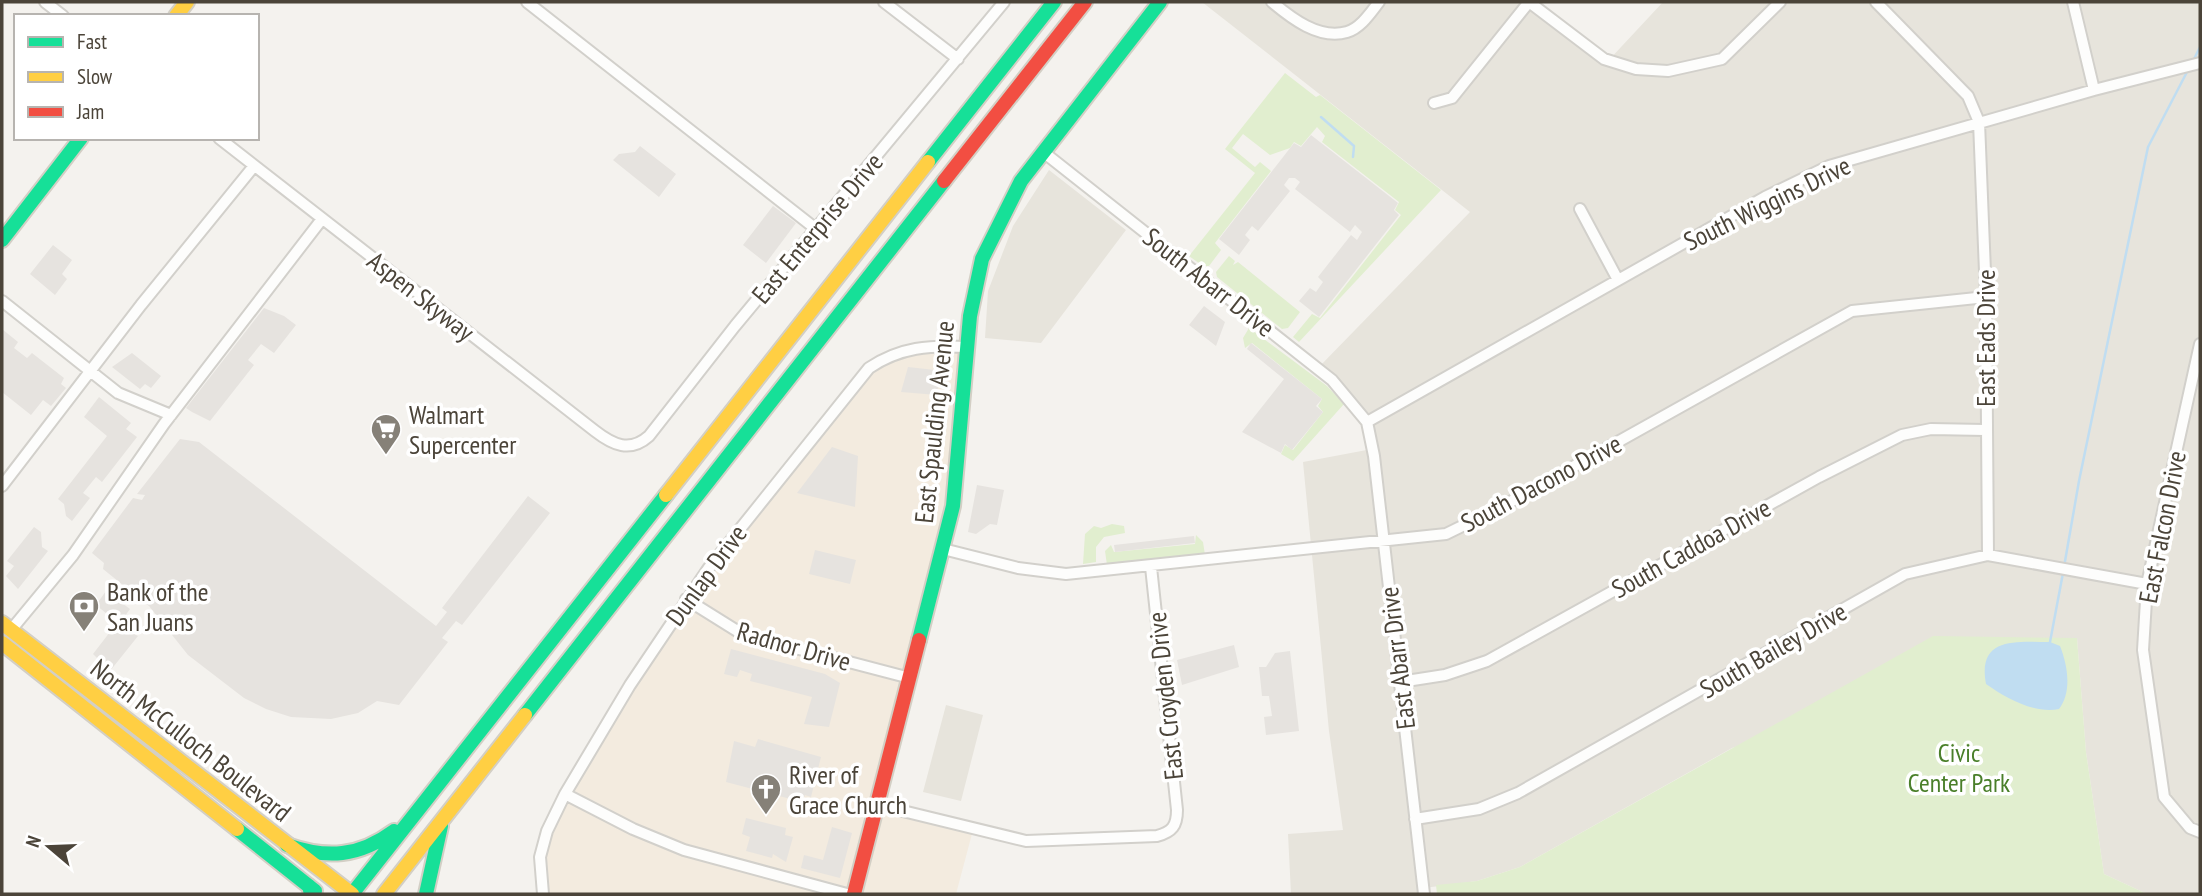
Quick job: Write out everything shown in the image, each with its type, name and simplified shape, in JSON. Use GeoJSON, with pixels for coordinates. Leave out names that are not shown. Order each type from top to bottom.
{"type":"FeatureCollection","features":[{"type":"Feature","properties":{"kind":"main road"},"geometry":{"type":"LineString","coordinates":[[352,894],[1054,2]]}},
{"type":"Feature","properties":{"kind":"main road"},"geometry":{"type":"LineString","coordinates":[[384,894],[1085,2]]}},
{"type":"Feature","properties":{"kind":"main road","name":"East Spaulding Avenue"},"geometry":{"type":"LineString","coordinates":[[854,894],[943,549],[957,479],[974,293],[988,244],[1009,201],[1042,151],[1160,2]]}},
{"type":"Feature","properties":{"kind":"main road"},"geometry":{"type":"LineString","coordinates":[[2,240],[79,140]]}},
{"type":"Feature","properties":{"kind":"main road","name":"North McCulloch Boulevard"},"geometry":{"type":"LineString","coordinates":[[4,634],[352,894]]}},
{"type":"Feature","properties":{"kind":"main road","name":"North McCulloch Boulevard"},"geometry":{"type":"LineString","coordinates":[[4,634],[313,892]]}},
{"type":"Feature","properties":{"kind":"main road"},"geometry":{"type":"LineString","coordinates":[[287,845],[324,856],[356,853],[384,839],[414,815]]}},
{"type":"Feature","properties":{"kind":"main road"},"geometry":{"type":"LineString","coordinates":[[426,894],[443,818]]}},
{"type":"Feature","properties":{"kind":"street"},"geometry":{"type":"LineString","coordinates":[[45,2],[60,14]]}},
{"type":"Feature","properties":{"kind":"street"},"geometry":{"type":"LineString","coordinates":[[527,2],[816,229]]}},
{"type":"Feature","properties":{"kind":"street"},"geometry":{"type":"LineString","coordinates":[[884,2],[958,59]]}},
{"type":"Feature","properties":{"kind":"street","name":"East Enterprise Drive"},"geometry":{"type":"LineString","coordinates":[[627,447],[641,443],[649,436],[1004,2]]}},
{"type":"Feature","properties":{"kind":"street"},"geometry":{"type":"LineString","coordinates":[[1272,2],[1297,23],[1332,32],[1348,32],[1363,22],[1379,2]]}},
{"type":"Feature","properties":{"kind":"street"},"geometry":{"type":"LineString","coordinates":[[1434,103],[1452,98],[1529,2],[1604,60],[1636,69],[1668,71],[1721,59],[1780,2]]}},
{"type":"Feature","properties":{"kind":"street"},"geometry":{"type":"LineString","coordinates":[[1876,2],[1968,96],[1979,122]]}},
{"type":"Feature","properties":{"kind":"street"},"geometry":{"type":"LineString","coordinates":[[2073,2],[2094,90]]}},
{"type":"Feature","properties":{"kind":"street","name":"South Wiggins Drive"},"geometry":{"type":"LineString","coordinates":[[1367,422],[1765,197],[1829,166],[2094,90],[2200,63]]}},
{"type":"Feature","properties":{"kind":"street","name":"East Eads Drive"},"geometry":{"type":"LineString","coordinates":[[1979,122],[1986,297],[1988,555]]}},
{"type":"Feature","properties":{"kind":"street","name":"Aspen Skyway"},"geometry":{"type":"LineString","coordinates":[[222,140],[595,431],[627,447]]}},
{"type":"Feature","properties":{"kind":"street","name":"South Abarr Drive"},"geometry":{"type":"LineString","coordinates":[[1042,151],[1318,368],[1348,397],[1367,422]]}},
{"type":"Feature","properties":{"kind":"street"},"geometry":{"type":"LineString","coordinates":[[2,486],[254,166]]}},
{"type":"Feature","properties":{"kind":"street"},"geometry":{"type":"LineString","coordinates":[[1580,209],[1618,280]]}},
{"type":"Feature","properties":{"kind":"street"},"geometry":{"type":"LineString","coordinates":[[4,634],[74,555],[172,415],[322,219]]}},
{"type":"Feature","properties":{"kind":"street","name":"South Dacono Drive"},"geometry":{"type":"LineString","coordinates":[[943,549],[1051,574],[1151,567],[1446,534],[1501,507],[1852,310],[1986,297]]}},
{"type":"Feature","properties":{"kind":"street"},"geometry":{"type":"LineString","coordinates":[[2,302],[131,400],[172,415]]}},
{"type":"Feature","properties":{"kind":"street","name":"East Falcon Drive"},"geometry":{"type":"LineString","coordinates":[[2195,830],[2164,797],[2143,650],[2147,584],[2200,344]]}},
{"type":"Feature","properties":{"kind":"street","name":"Dunlap Drive"},"geometry":{"type":"LineString","coordinates":[[543,894],[541,848],[565,794],[686,598],[869,368],[899,351],[940,346],[967,347]]}},
{"type":"Feature","properties":{"kind":"street","name":"East Abarr Drive"},"geometry":{"type":"LineString","coordinates":[[1367,422],[1424,894]]}},
{"type":"Feature","properties":{"kind":"street","name":"South Caddoa Drive"},"geometry":{"type":"LineString","coordinates":[[1400,682],[1445,675],[1487,661],[1819,477],[1902,435],[1931,429],[1985,430]]}},
{"type":"Feature","properties":{"kind":"street","name":"South Bailey Drive"},"geometry":{"type":"LineString","coordinates":[[1415,819],[1461,813],[1497,802],[1905,574],[1988,555],[2147,584]]}},
{"type":"Feature","properties":{"kind":"street","name":"East Croyden Drive"},"geometry":{"type":"LineString","coordinates":[[878,805],[993,835],[1034,842],[1157,836],[1175,826],[1177,810],[1151,567]]}},
{"type":"Feature","properties":{"kind":"street","name":"Radnor Drive"},"geometry":{"type":"LineString","coordinates":[[686,598],[742,634],[910,678]]}},
{"type":"Feature","properties":{"kind":"street"},"geometry":{"type":"LineString","coordinates":[[565,794],[633,829],[684,850],[848,894]]}},
{"type":"Feature","properties":{"kind":"shaded area"},"geometry":{"type":"Polygon","coordinates":[[[1202,2],[1529,2],[1608,61],[1663,2],[2200,2],[2200,894],[2147,894],[2104,874],[2086,752],[2077,638],[1732,748],[1520,867],[1477,881],[1424,888],[1424,894],[1291,894],[1288,834],[1343,830],[1329,731],[1303,462],[1372,449],[1367,422],[1318,368],[1470,212],[1202,2]]]}},
{"type":"Feature","properties":{"kind":"shaded area"},"geometry":{"type":"Polygon","coordinates":[[[1311,135],[1398,203],[1394,210],[1399,215],[1319,317],[1299,301],[1310,288],[1316,292],[1323,282],[1318,277],[1351,235],[1357,240],[1362,232],[1355,225],[1350,232],[1295,189],[1300,182],[1295,178],[1289,178],[1284,185],[1290,191],[1258,231],[1252,226],[1245,235],[1250,240],[1239,255],[1219,239],[1294,143],[1301,147],[1311,135]]]}},
{"type":"Feature","properties":{"kind":"shaded area"},"geometry":{"type":"Polygon","coordinates":[[[640,146],[676,174],[659,197],[613,160],[619,154],[635,152],[640,146]]]}},
{"type":"Feature","properties":{"kind":"shaded area"},"geometry":{"type":"Polygon","coordinates":[[[1049,170],[1126,230],[1041,343],[985,338],[988,291],[1013,226],[1049,170]]]}},
{"type":"Feature","properties":{"kind":"shaded area"},"geometry":{"type":"Polygon","coordinates":[[[773,206],[796,223],[766,263],[743,245],[773,206]]]}},
{"type":"Feature","properties":{"kind":"shaded area"},"geometry":{"type":"Polygon","coordinates":[[[53,245],[72,260],[62,274],[67,279],[55,295],[30,274],[53,245]]]}},
{"type":"Feature","properties":{"kind":"shaded area"},"geometry":{"type":"Polygon","coordinates":[[[1204,306],[1225,322],[1216,346],[1189,325],[1204,306]]]}},
{"type":"Feature","properties":{"kind":"shaded area"},"geometry":{"type":"Polygon","coordinates":[[[264,308],[284,316],[296,325],[274,353],[261,344],[248,360],[254,365],[210,421],[186,408],[264,308]]]}},
{"type":"Feature","properties":{"kind":"shaded area"},"geometry":{"type":"Polygon","coordinates":[[[2,329],[18,342],[14,348],[27,358],[32,353],[64,378],[61,384],[66,388],[51,406],[43,400],[31,415],[2,392],[2,329]]]}},
{"type":"Feature","properties":{"kind":"shaded area"},"geometry":{"type":"Polygon","coordinates":[[[1251,343],[1322,399],[1316,406],[1323,412],[1292,450],[1285,444],[1281,453],[1242,432],[1284,379],[1247,349],[1251,343]]]}},
{"type":"Feature","properties":{"kind":"shaded area"},"geometry":{"type":"Polygon","coordinates":[[[967,347],[959,463],[878,804],[973,830],[956,894],[543,894],[542,842],[686,599],[884,358],[967,347]]]}},
{"type":"Feature","properties":{"kind":"shaded area"},"geometry":{"type":"Polygon","coordinates":[[[132,353],[161,376],[151,388],[145,384],[140,389],[112,367],[132,353]]]}},
{"type":"Feature","properties":{"kind":"shaded area"},"geometry":{"type":"Polygon","coordinates":[[[908,367],[935,370],[934,377],[939,378],[937,395],[901,392],[908,367]]]}},
{"type":"Feature","properties":{"kind":"shaded area"},"geometry":{"type":"Polygon","coordinates":[[[99,397],[131,423],[126,429],[137,437],[102,482],[96,477],[83,493],[90,498],[72,521],[66,516],[64,504],[58,499],[107,436],[84,417],[99,397]]]}},
{"type":"Feature","properties":{"kind":"shaded area"},"geometry":{"type":"Polygon","coordinates":[[[180,439],[199,442],[436,626],[447,612],[442,608],[528,496],[550,513],[462,625],[456,621],[442,638],[448,642],[399,705],[377,701],[358,713],[331,719],[291,717],[244,698],[188,655],[149,606],[103,569],[104,563],[92,553],[133,498],[142,500],[145,495],[137,494],[180,439]]]}},
{"type":"Feature","properties":{"kind":"shaded area"},"geometry":{"type":"Polygon","coordinates":[[[832,447],[858,456],[855,507],[797,493],[832,447]]]}},
{"type":"Feature","properties":{"kind":"shaded area"},"geometry":{"type":"Polygon","coordinates":[[[977,485],[1004,490],[997,525],[990,524],[976,534],[968,532],[977,485]]]}},
{"type":"Feature","properties":{"kind":"shaded area"},"geometry":{"type":"Polygon","coordinates":[[[34,527],[41,532],[42,547],[48,551],[18,589],[6,576],[14,566],[7,561],[34,527]]]}},
{"type":"Feature","properties":{"kind":"shaded area"},"geometry":{"type":"Polygon","coordinates":[[[1194,536],[1195,543],[1115,552],[1114,545],[1194,536]]]}},
{"type":"Feature","properties":{"kind":"shaded area"},"geometry":{"type":"Polygon","coordinates":[[[815,550],[856,560],[850,584],[809,574],[815,550]]]}},
{"type":"Feature","properties":{"kind":"shaded area"},"geometry":{"type":"Polygon","coordinates":[[[106,591],[130,609],[125,616],[132,633],[138,636],[110,671],[93,654],[113,628],[119,633],[123,627],[96,605],[106,591]]]}},
{"type":"Feature","properties":{"kind":"shaded area"},"geometry":{"type":"Polygon","coordinates":[[[1234,645],[1239,667],[1182,685],[1177,660],[1234,645]]]}},
{"type":"Feature","properties":{"kind":"shaded area"},"geometry":{"type":"Polygon","coordinates":[[[731,649],[825,674],[840,683],[829,727],[804,724],[812,697],[750,681],[752,674],[740,670],[737,677],[724,674],[731,649]]]}},
{"type":"Feature","properties":{"kind":"shaded area"},"geometry":{"type":"Polygon","coordinates":[[[1290,651],[1299,731],[1266,735],[1264,717],[1272,716],[1269,696],[1262,696],[1259,667],[1266,667],[1275,653],[1290,651]]]}},
{"type":"Feature","properties":{"kind":"shaded area"},"geometry":{"type":"Polygon","coordinates":[[[946,705],[983,715],[961,801],[923,792],[946,705]]]}},
{"type":"Feature","properties":{"kind":"shaded area"},"geometry":{"type":"Polygon","coordinates":[[[758,739],[821,757],[811,797],[805,795],[802,802],[726,782],[734,741],[755,747],[758,739]]]}},
{"type":"Feature","properties":{"kind":"shaded area"},"geometry":{"type":"Polygon","coordinates":[[[746,818],[786,828],[785,835],[793,837],[786,862],[773,854],[772,858],[746,851],[750,837],[742,834],[746,818]]]}},
{"type":"Feature","properties":{"kind":"shaded area"},"geometry":{"type":"Polygon","coordinates":[[[832,827],[852,833],[840,878],[801,868],[804,855],[823,860],[832,827]]]}},
{"type":"Feature","properties":{"kind":"green space"},"geometry":{"type":"Polygon","coordinates":[[[1285,73],[1316,97],[1320,95],[1441,190],[1299,342],[1293,337],[1312,314],[1320,318],[1401,215],[1395,210],[1399,202],[1322,142],[1325,136],[1317,127],[1301,146],[1294,142],[1290,148],[1270,155],[1243,134],[1232,148],[1255,167],[1260,162],[1271,171],[1215,243],[1221,250],[1209,266],[1203,266],[1189,256],[1255,173],[1225,149],[1285,73]]]}},
{"type":"Feature","properties":{"kind":"green space"},"geometry":{"type":"Polygon","coordinates":[[[1229,256],[1235,261],[1233,265],[1238,262],[1300,312],[1288,328],[1282,329],[1217,277],[1216,272],[1229,256]]]}},
{"type":"Feature","properties":{"kind":"green space"},"geometry":{"type":"Polygon","coordinates":[[[1249,328],[1327,386],[1344,404],[1293,461],[1281,454],[1285,445],[1293,450],[1323,412],[1318,406],[1322,399],[1252,343],[1245,348],[1243,338],[1249,328]]]}},
{"type":"Feature","properties":{"kind":"green space"},"geometry":{"type":"Polygon","coordinates":[[[1112,524],[1124,526],[1125,533],[1104,537],[1096,547],[1096,562],[1083,564],[1085,534],[1094,526],[1101,528],[1112,524]]]}},
{"type":"Feature","properties":{"kind":"green space"},"geometry":{"type":"Polygon","coordinates":[[[1196,535],[1203,542],[1205,555],[1107,565],[1105,551],[1111,545],[1114,552],[1195,544],[1196,535]]]}},
{"type":"Feature","properties":{"kind":"green space","name":"Civic Center Park"},"geometry":{"type":"Polygon","coordinates":[[[1933,636],[2077,638],[2086,752],[2104,874],[2147,894],[1437,894],[1436,885],[1477,881],[1520,867],[1933,636]]]}},
{"type":"Feature","properties":{"kind":"water"},"geometry":{"type":"Polygon","coordinates":[[[2050,642],[2060,646],[2067,670],[2066,695],[2059,709],[2030,707],[1986,684],[1985,668],[1988,657],[1994,650],[2013,643],[2050,642]]]}},
{"type":"Feature","properties":{"kind":"waterway"},"geometry":{"type":"LineString","coordinates":[[2193,61],[2200,47]]}},
{"type":"Feature","properties":{"kind":"waterway"},"geometry":{"type":"LineString","coordinates":[[2064,567],[2079,481],[2148,147],[2188,70]]}},
{"type":"Feature","properties":{"kind":"waterway"},"geometry":{"type":"LineString","coordinates":[[1321,117],[1354,146],[1353,157]]}},
{"type":"Feature","properties":{"kind":"waterway"},"geometry":{"type":"LineString","coordinates":[[2050,642],[2063,573]]}},
{"type":"Feature","properties":{"kind":"traffic: fast"},"geometry":{"type":"LineString","coordinates":[[928,162],[1054,2]]}},
{"type":"Feature","properties":{"kind":"traffic: fast"},"geometry":{"type":"LineString","coordinates":[[919,640],[953,506],[970,316],[982,259],[1021,181],[1160,2]]}},
{"type":"Feature","properties":{"kind":"traffic: fast"},"geometry":{"type":"LineString","coordinates":[[2,240],[79,140]]}},
{"type":"Feature","properties":{"kind":"traffic: fast"},"geometry":{"type":"LineString","coordinates":[[525,715],[944,181]]}},
{"type":"Feature","properties":{"kind":"traffic: fast"},"geometry":{"type":"LineString","coordinates":[[352,894],[666,495]]}},
{"type":"Feature","properties":{"kind":"traffic: fast"},"geometry":{"type":"LineString","coordinates":[[426,894],[441,826]]}},
{"type":"Feature","properties":{"kind":"traffic: fast"},"geometry":{"type":"LineString","coordinates":[[237,829],[315,891]]}},
{"type":"Feature","properties":{"kind":"traffic: fast"},"geometry":{"type":"LineString","coordinates":[[287,845],[329,854],[342,853],[368,846],[394,831]]}},
{"type":"Feature","properties":{"kind":"traffic: fast"},"geometry":{"type":"LineString","coordinates":[[309,886],[311,894]]}},
{"type":"Feature","properties":{"kind":"traffic: slow"},"geometry":{"type":"LineString","coordinates":[[178,14],[187,2]]}},
{"type":"Feature","properties":{"kind":"traffic: slow"},"geometry":{"type":"LineString","coordinates":[[666,495],[928,162]]}},
{"type":"Feature","properties":{"kind":"traffic: slow"},"geometry":{"type":"LineString","coordinates":[[2,623],[352,894]]}},
{"type":"Feature","properties":{"kind":"traffic: slow"},"geometry":{"type":"LineString","coordinates":[[2,643],[237,829]]}},
{"type":"Feature","properties":{"kind":"traffic: slow"},"geometry":{"type":"LineString","coordinates":[[384,894],[525,715]]}},
{"type":"Feature","properties":{"kind":"traffic: jam"},"geometry":{"type":"LineString","coordinates":[[944,181],[1085,2]]}},
{"type":"Feature","properties":{"kind":"traffic: jam"},"geometry":{"type":"LineString","coordinates":[[854,894],[919,640]]}},
{"type":"Feature","properties":{"kind":"place","name":"Walmart Supercenter"},"geometry":{"type":"Point","coordinates":[386,456]}},
{"type":"Feature","properties":{"kind":"place","name":"Bank of the San Juans"},"geometry":{"type":"Point","coordinates":[84,633]}},
{"type":"Feature","properties":{"kind":"place","name":"River of Grace Church"},"geometry":{"type":"Point","coordinates":[766,816]}}]}
